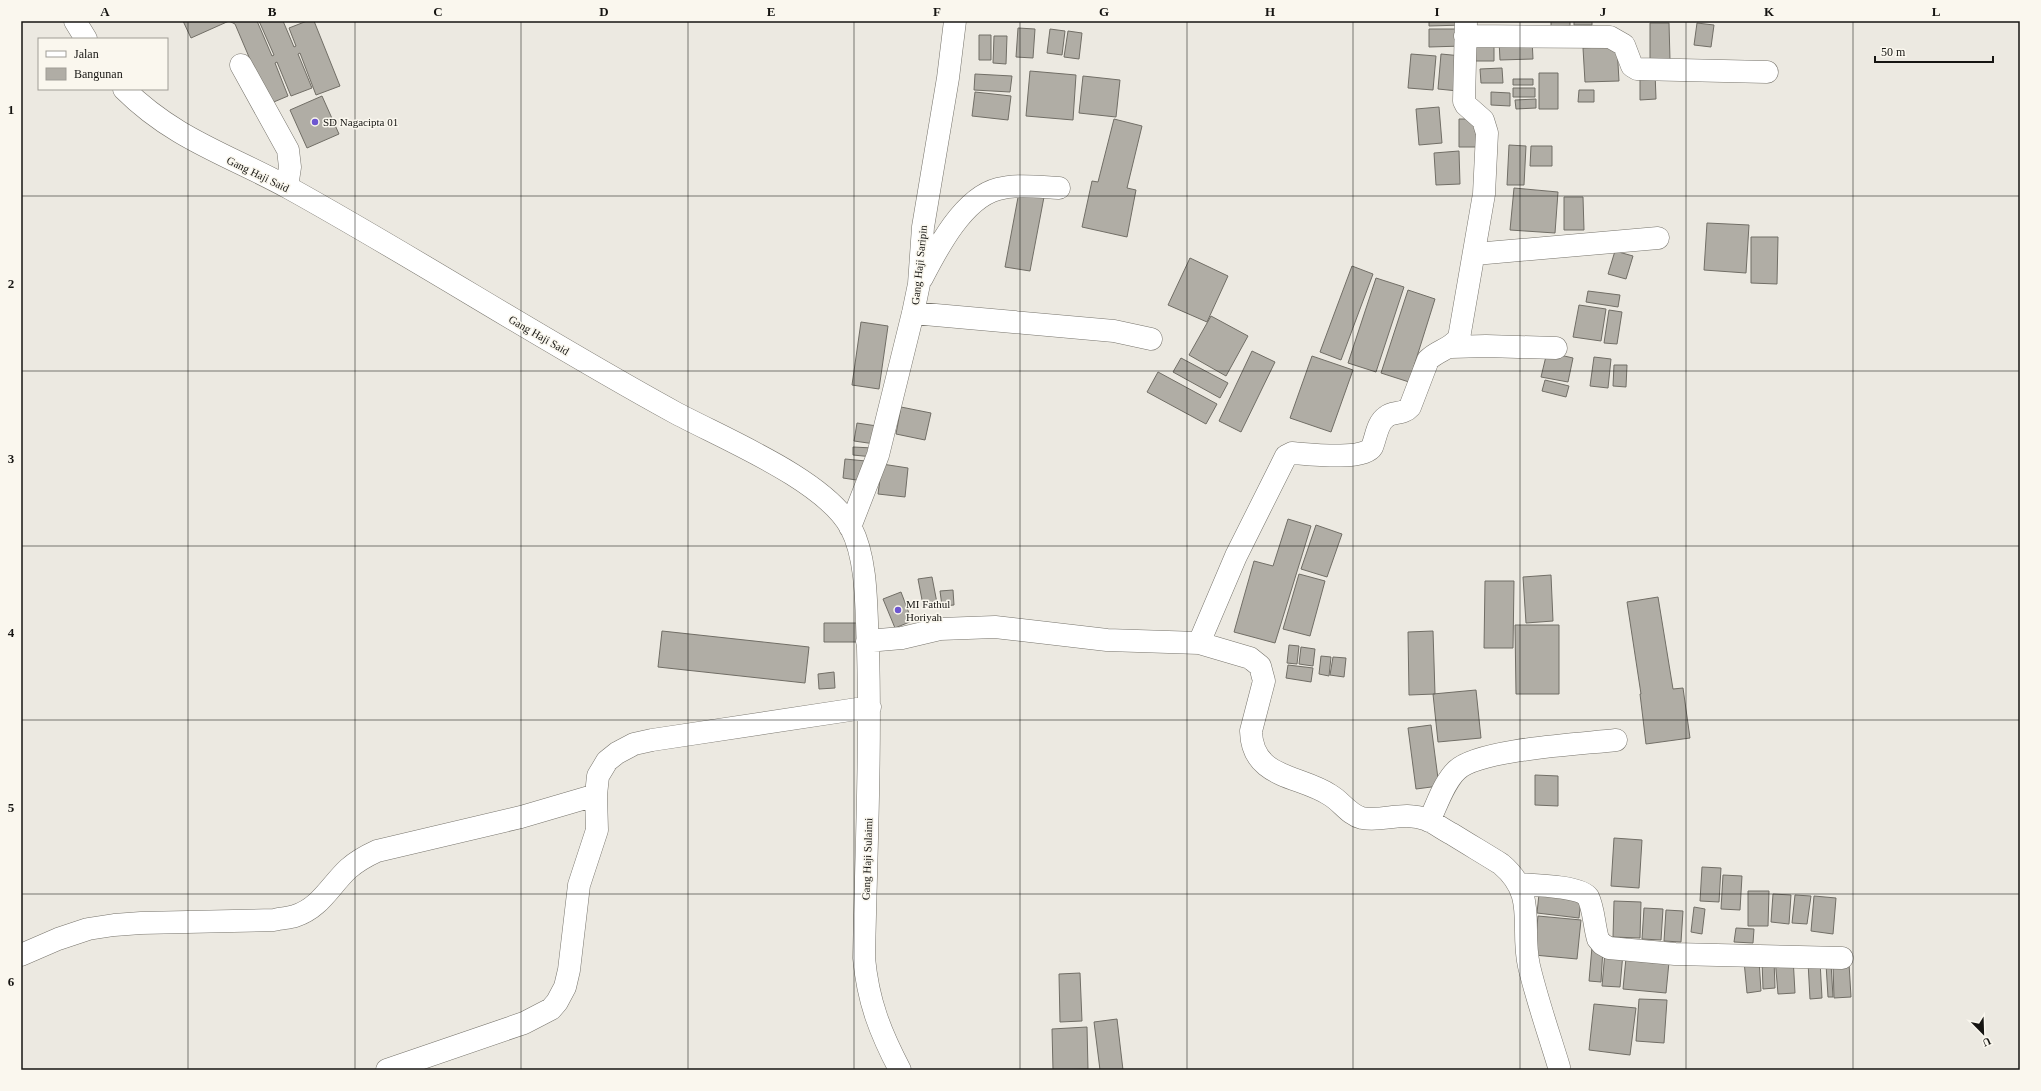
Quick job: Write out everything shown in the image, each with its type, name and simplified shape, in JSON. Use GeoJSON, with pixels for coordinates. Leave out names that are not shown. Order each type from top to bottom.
{"type":"FeatureCollection","features":[{"type":"Feature","properties":{"kind":"street"},"geometry":{"type":"LineString","coordinates":[[75,21],[85,38]]}},
{"type":"Feature","properties":{"kind":"street","name":"Gang Haji Saripin"},"geometry":{"type":"LineString","coordinates":[[850,527],[878,455],[913,313],[919,284],[923,227],[948,78],[955,21]]}},
{"type":"Feature","properties":{"kind":"street"},"geometry":{"type":"LineString","coordinates":[[1199,643],[1236,556],[1286,456],[1292,453],[1333,455],[1364,454],[1371,449],[1382,421],[1386,416],[1406,412],[1410,407],[1428,360],[1432,356],[1451,347],[1459,338],[1475,254],[1484,194],[1486,133],[1483,120],[1470,109],[1464,101],[1466,28],[1610,37],[1624,45],[1632,66],[1637,69],[1767,72]]}},
{"type":"Feature","properties":{"kind":"street"},"geometry":{"type":"LineString","coordinates":[[241,65],[288,150],[290,167],[287,187]]}},
{"type":"Feature","properties":{"kind":"street","name":"Gang Haji Said"},"geometry":{"type":"LineString","coordinates":[[125,90],[139,104],[175,131],[287,187],[595,368],[794,475],[830,502],[850,527],[859,552],[866,594],[867,641]]}},
{"type":"Feature","properties":{"kind":"street"},"geometry":{"type":"LineString","coordinates":[[919,284],[934,255],[969,205],[997,189],[1018,186],[1059,188]]}},
{"type":"Feature","properties":{"kind":"street"},"geometry":{"type":"LineString","coordinates":[[1475,254],[1658,238]]}},
{"type":"Feature","properties":{"kind":"street"},"geometry":{"type":"LineString","coordinates":[[913,313],[1114,331],[1151,339]]}},
{"type":"Feature","properties":{"kind":"street"},"geometry":{"type":"LineString","coordinates":[[1451,347],[1486,346],[1556,348]]}},
{"type":"Feature","properties":{"kind":"street"},"geometry":{"type":"LineString","coordinates":[[867,641],[902,638],[940,629],[995,627],[1107,640],[1199,643],[1250,658],[1260,666],[1264,681],[1252,731],[1252,739],[1259,759],[1265,765],[1281,774],[1330,794],[1352,813],[1360,817],[1374,818],[1402,814],[1429,820],[1501,864],[1511,872],[1519,884],[1526,912],[1529,966],[1559,1067]]}},
{"type":"Feature","properties":{"kind":"street","name":"Gang Haji Sulaimi"},"geometry":{"type":"LineString","coordinates":[[867,641],[870,707],[870,764],[864,950],[866,980],[874,1014],[882,1035],[900,1070]]}},
{"type":"Feature","properties":{"kind":"street"},"geometry":{"type":"LineString","coordinates":[[386,1070],[524,1023],[551,1009],[557,1002],[565,987],[569,970],[579,885],[597,830],[596,795],[598,776],[607,761],[617,753],[634,744],[652,740],[766,721],[870,707]]}},
{"type":"Feature","properties":{"kind":"street"},"geometry":{"type":"LineString","coordinates":[[1429,820],[1450,780],[1457,770],[1467,763],[1489,755],[1616,740]]}},
{"type":"Feature","properties":{"kind":"street"},"geometry":{"type":"LineString","coordinates":[[21,954],[88,929],[114,925],[274,920],[295,916],[309,910],[323,899],[347,870],[359,860],[377,852],[520,817],[596,795]]}},
{"type":"Feature","properties":{"kind":"street"},"geometry":{"type":"LineString","coordinates":[[1519,884],[1575,890],[1584,893],[1589,900],[1598,939],[1602,944],[1609,948],[1675,954],[1842,958]]}},
{"type":"Feature","properties":{"kind":"building"},"geometry":{"type":"Polygon","coordinates":[[[183,21],[229,21],[191,38],[183,21]]]}},
{"type":"Feature","properties":{"kind":"building"},"geometry":{"type":"Polygon","coordinates":[[[229,21],[257,21],[272,56],[274,55],[259,21],[283,21],[294,47],[296,46],[289,28],[307,21],[314,21],[340,86],[316,95],[300,53],[298,54],[312,88],[291,96],[277,62],[275,63],[288,96],[269,104],[235,24],[229,21]]]}},
{"type":"Feature","properties":{"kind":"building"},"geometry":{"type":"Polygon","coordinates":[[[1429,21],[1464,21],[1464,25],[1429,26],[1429,21]]]}},
{"type":"Feature","properties":{"kind":"building"},"geometry":{"type":"Polygon","coordinates":[[[1551,21],[1570,21],[1570,26],[1551,27],[1551,21]]]}},
{"type":"Feature","properties":{"kind":"building"},"geometry":{"type":"Polygon","coordinates":[[[1574,21],[1592,21],[1592,25],[1574,25],[1574,21]]]}},
{"type":"Feature","properties":{"kind":"building"},"geometry":{"type":"Polygon","coordinates":[[[1650,23],[1669,23],[1670,60],[1650,60],[1650,23]]]}},
{"type":"Feature","properties":{"kind":"building"},"geometry":{"type":"Polygon","coordinates":[[[1697,23],[1714,25],[1711,47],[1694,45],[1697,23]]]}},
{"type":"Feature","properties":{"kind":"building"},"geometry":{"type":"Polygon","coordinates":[[[1018,28],[1035,29],[1033,58],[1016,57],[1018,28]]]}},
{"type":"Feature","properties":{"kind":"building"},"geometry":{"type":"Polygon","coordinates":[[[1050,29],[1065,31],[1062,55],[1047,53],[1050,29]]]}},
{"type":"Feature","properties":{"kind":"building"},"geometry":{"type":"Polygon","coordinates":[[[1429,29],[1463,29],[1463,46],[1429,47],[1429,29]]]}},
{"type":"Feature","properties":{"kind":"building"},"geometry":{"type":"Polygon","coordinates":[[[1068,31],[1082,33],[1079,59],[1064,57],[1068,31]]]}},
{"type":"Feature","properties":{"kind":"building"},"geometry":{"type":"Polygon","coordinates":[[[979,35],[991,35],[991,60],[979,60],[979,35]]]}},
{"type":"Feature","properties":{"kind":"building"},"geometry":{"type":"Polygon","coordinates":[[[994,36],[1007,36],[1006,64],[993,63],[994,36]]]}},
{"type":"Feature","properties":{"kind":"building"},"geometry":{"type":"Polygon","coordinates":[[[1532,39],[1533,59],[1500,60],[1499,40],[1532,39]]]}},
{"type":"Feature","properties":{"kind":"building"},"geometry":{"type":"Polygon","coordinates":[[[1466,40],[1494,40],[1494,61],[1466,61],[1466,40]]]}},
{"type":"Feature","properties":{"kind":"building"},"geometry":{"type":"Polygon","coordinates":[[[1617,46],[1619,81],[1585,82],[1583,48],[1617,46]]]}},
{"type":"Feature","properties":{"kind":"building"},"geometry":{"type":"Polygon","coordinates":[[[1411,54],[1436,56],[1433,90],[1408,88],[1411,54]]]}},
{"type":"Feature","properties":{"kind":"building"},"geometry":{"type":"Polygon","coordinates":[[[1441,54],[1462,56],[1458,91],[1438,89],[1441,54]]]}},
{"type":"Feature","properties":{"kind":"building"},"geometry":{"type":"Polygon","coordinates":[[[1502,68],[1503,83],[1481,83],[1480,69],[1502,68]]]}},
{"type":"Feature","properties":{"kind":"building"},"geometry":{"type":"Polygon","coordinates":[[[1030,71],[1076,75],[1073,120],[1026,116],[1030,71]]]}},
{"type":"Feature","properties":{"kind":"building"},"geometry":{"type":"Polygon","coordinates":[[[1655,72],[1656,99],[1640,100],[1640,73],[1655,72]]]}},
{"type":"Feature","properties":{"kind":"building"},"geometry":{"type":"Polygon","coordinates":[[[1539,73],[1558,73],[1558,109],[1539,109],[1539,73]]]}},
{"type":"Feature","properties":{"kind":"building"},"geometry":{"type":"Polygon","coordinates":[[[975,74],[1012,76],[1010,92],[974,90],[975,74]]]}},
{"type":"Feature","properties":{"kind":"building"},"geometry":{"type":"Polygon","coordinates":[[[1083,76],[1120,80],[1116,117],[1079,113],[1083,76]]]}},
{"type":"Feature","properties":{"kind":"building"},"geometry":{"type":"Polygon","coordinates":[[[1513,79],[1533,79],[1533,85],[1513,85],[1513,79]]]}},
{"type":"Feature","properties":{"kind":"building"},"geometry":{"type":"Polygon","coordinates":[[[1513,88],[1535,88],[1535,97],[1513,97],[1513,88]]]}},
{"type":"Feature","properties":{"kind":"building"},"geometry":{"type":"Polygon","coordinates":[[[1579,90],[1594,90],[1594,102],[1578,102],[1579,90]]]}},
{"type":"Feature","properties":{"kind":"building"},"geometry":{"type":"Polygon","coordinates":[[[975,92],[1011,96],[1008,120],[972,116],[975,92]]]}},
{"type":"Feature","properties":{"kind":"building"},"geometry":{"type":"Polygon","coordinates":[[[1491,92],[1510,93],[1510,106],[1491,105],[1491,92]]]}},
{"type":"Feature","properties":{"kind":"building","name":"SD Nagacipta 01"},"geometry":{"type":"Polygon","coordinates":[[[322,96],[339,134],[307,148],[290,110],[322,96]]]}},
{"type":"Feature","properties":{"kind":"building"},"geometry":{"type":"Polygon","coordinates":[[[1536,99],[1536,108],[1516,109],[1515,100],[1536,99]]]}},
{"type":"Feature","properties":{"kind":"building"},"geometry":{"type":"Polygon","coordinates":[[[1439,107],[1442,143],[1419,145],[1416,109],[1439,107]]]}},
{"type":"Feature","properties":{"kind":"building"},"geometry":{"type":"Polygon","coordinates":[[[1114,119],[1142,126],[1127,188],[1136,190],[1127,237],[1082,227],[1092,181],[1098,182],[1114,119]]]}},
{"type":"Feature","properties":{"kind":"building"},"geometry":{"type":"Polygon","coordinates":[[[1459,119],[1477,119],[1477,147],[1459,147],[1459,119]]]}},
{"type":"Feature","properties":{"kind":"building"},"geometry":{"type":"Polygon","coordinates":[[[1509,145],[1526,146],[1524,185],[1507,185],[1509,145]]]}},
{"type":"Feature","properties":{"kind":"building"},"geometry":{"type":"Polygon","coordinates":[[[1531,146],[1552,146],[1552,166],[1530,166],[1531,146]]]}},
{"type":"Feature","properties":{"kind":"building"},"geometry":{"type":"Polygon","coordinates":[[[1459,151],[1460,184],[1436,185],[1434,153],[1459,151]]]}},
{"type":"Feature","properties":{"kind":"building"},"geometry":{"type":"Polygon","coordinates":[[[1514,188],[1558,192],[1555,233],[1510,230],[1514,188]]]}},
{"type":"Feature","properties":{"kind":"building"},"geometry":{"type":"Polygon","coordinates":[[[1019,192],[1044,197],[1030,271],[1005,267],[1019,192]]]}},
{"type":"Feature","properties":{"kind":"building"},"geometry":{"type":"Polygon","coordinates":[[[1564,197],[1583,197],[1584,230],[1564,230],[1564,197]]]}},
{"type":"Feature","properties":{"kind":"building"},"geometry":{"type":"Polygon","coordinates":[[[1707,223],[1749,225],[1746,273],[1704,270],[1707,223]]]}},
{"type":"Feature","properties":{"kind":"building"},"geometry":{"type":"Polygon","coordinates":[[[1751,237],[1778,237],[1777,284],[1751,283],[1751,237]]]}},
{"type":"Feature","properties":{"kind":"building"},"geometry":{"type":"Polygon","coordinates":[[[1615,251],[1633,256],[1626,279],[1608,274],[1615,251]]]}},
{"type":"Feature","properties":{"kind":"building"},"geometry":{"type":"Polygon","coordinates":[[[1190,258],[1228,276],[1207,322],[1168,305],[1190,258]]]}},
{"type":"Feature","properties":{"kind":"building"},"geometry":{"type":"Polygon","coordinates":[[[1352,266],[1373,274],[1341,360],[1320,352],[1352,266]]]}},
{"type":"Feature","properties":{"kind":"building"},"geometry":{"type":"Polygon","coordinates":[[[1376,278],[1404,287],[1376,372],[1348,363],[1376,278]]]}},
{"type":"Feature","properties":{"kind":"building"},"geometry":{"type":"Polygon","coordinates":[[[1408,290],[1435,299],[1409,382],[1381,373],[1408,290]]]}},
{"type":"Feature","properties":{"kind":"building"},"geometry":{"type":"Polygon","coordinates":[[[1588,291],[1620,295],[1618,307],[1586,302],[1588,291]]]}},
{"type":"Feature","properties":{"kind":"building"},"geometry":{"type":"Polygon","coordinates":[[[1579,305],[1606,309],[1601,341],[1573,337],[1579,305]]]}},
{"type":"Feature","properties":{"kind":"building"},"geometry":{"type":"Polygon","coordinates":[[[1609,310],[1622,312],[1617,344],[1604,343],[1609,310]]]}},
{"type":"Feature","properties":{"kind":"building"},"geometry":{"type":"Polygon","coordinates":[[[1211,316],[1248,336],[1226,376],[1189,355],[1211,316]]]}},
{"type":"Feature","properties":{"kind":"building"},"geometry":{"type":"Polygon","coordinates":[[[861,322],[888,326],[879,389],[852,385],[861,322]]]}},
{"type":"Feature","properties":{"kind":"building"},"geometry":{"type":"Polygon","coordinates":[[[1252,351],[1275,362],[1241,432],[1219,421],[1252,351]]]}},
{"type":"Feature","properties":{"kind":"building"},"geometry":{"type":"Polygon","coordinates":[[[1547,352],[1573,358],[1568,382],[1541,377],[1547,352]]]}},
{"type":"Feature","properties":{"kind":"building"},"geometry":{"type":"Polygon","coordinates":[[[1312,356],[1353,370],[1331,432],[1290,418],[1312,356]]]}},
{"type":"Feature","properties":{"kind":"building"},"geometry":{"type":"Polygon","coordinates":[[[1594,357],[1611,359],[1608,388],[1590,386],[1594,357]]]}},
{"type":"Feature","properties":{"kind":"building"},"geometry":{"type":"Polygon","coordinates":[[[1181,358],[1228,383],[1220,398],[1173,372],[1181,358]]]}},
{"type":"Feature","properties":{"kind":"building"},"geometry":{"type":"Polygon","coordinates":[[[1614,365],[1627,365],[1626,387],[1613,386],[1614,365]]]}},
{"type":"Feature","properties":{"kind":"building"},"geometry":{"type":"Polygon","coordinates":[[[1158,372],[1217,404],[1206,424],[1147,392],[1158,372]]]}},
{"type":"Feature","properties":{"kind":"building"},"geometry":{"type":"Polygon","coordinates":[[[1545,380],[1569,386],[1566,397],[1542,391],[1545,380]]]}},
{"type":"Feature","properties":{"kind":"building"},"geometry":{"type":"Polygon","coordinates":[[[901,407],[931,413],[925,440],[896,434],[901,407]]]}},
{"type":"Feature","properties":{"kind":"building"},"geometry":{"type":"Polygon","coordinates":[[[857,423],[877,426],[875,444],[854,441],[857,423]]]}},
{"type":"Feature","properties":{"kind":"building"},"geometry":{"type":"Polygon","coordinates":[[[853,447],[873,448],[873,457],[853,455],[853,447]]]}},
{"type":"Feature","properties":{"kind":"building"},"geometry":{"type":"Polygon","coordinates":[[[845,459],[866,461],[863,481],[843,478],[845,459]]]}},
{"type":"Feature","properties":{"kind":"building"},"geometry":{"type":"Polygon","coordinates":[[[882,464],[908,468],[905,497],[878,494],[882,464]]]}},
{"type":"Feature","properties":{"kind":"building"},"geometry":{"type":"Polygon","coordinates":[[[1288,519],[1311,526],[1275,643],[1234,632],[1254,561],[1273,566],[1288,519]]]}},
{"type":"Feature","properties":{"kind":"building"},"geometry":{"type":"Polygon","coordinates":[[[1316,525],[1342,534],[1327,577],[1301,569],[1316,525]]]}},
{"type":"Feature","properties":{"kind":"building"},"geometry":{"type":"Polygon","coordinates":[[[1299,574],[1325,581],[1310,636],[1283,629],[1299,574]]]}},
{"type":"Feature","properties":{"kind":"building"},"geometry":{"type":"Polygon","coordinates":[[[1551,575],[1553,621],[1526,623],[1523,577],[1551,575]]]}},
{"type":"Feature","properties":{"kind":"building"},"geometry":{"type":"Polygon","coordinates":[[[932,577],[937,603],[923,605],[918,579],[932,577]]]}},
{"type":"Feature","properties":{"kind":"building"},"geometry":{"type":"Polygon","coordinates":[[[1485,581],[1514,581],[1513,648],[1484,648],[1485,581]]]}},
{"type":"Feature","properties":{"kind":"building"},"geometry":{"type":"Polygon","coordinates":[[[953,590],[954,605],[942,606],[940,591],[953,590]]]}},
{"type":"Feature","properties":{"kind":"building","name":"MI Fathul Horiyah"},"geometry":{"type":"Polygon","coordinates":[[[901,592],[912,621],[895,628],[883,599],[901,592]]]}},
{"type":"Feature","properties":{"kind":"building"},"geometry":{"type":"Polygon","coordinates":[[[1658,597],[1673,689],[1683,688],[1690,738],[1646,744],[1641,694],[1627,602],[1658,597]]]}},
{"type":"Feature","properties":{"kind":"building"},"geometry":{"type":"Polygon","coordinates":[[[824,623],[859,623],[859,642],[824,642],[824,623]]]}},
{"type":"Feature","properties":{"kind":"building"},"geometry":{"type":"Polygon","coordinates":[[[1515,625],[1559,625],[1559,694],[1516,694],[1515,625]]]}},
{"type":"Feature","properties":{"kind":"building"},"geometry":{"type":"Polygon","coordinates":[[[662,631],[809,647],[805,683],[658,667],[662,631]]]}},
{"type":"Feature","properties":{"kind":"building"},"geometry":{"type":"Polygon","coordinates":[[[1433,631],[1435,694],[1409,695],[1408,632],[1433,631]]]}},
{"type":"Feature","properties":{"kind":"building"},"geometry":{"type":"Polygon","coordinates":[[[1289,645],[1299,646],[1297,664],[1287,663],[1289,645]]]}},
{"type":"Feature","properties":{"kind":"building"},"geometry":{"type":"Polygon","coordinates":[[[1301,647],[1315,649],[1313,666],[1299,664],[1301,647]]]}},
{"type":"Feature","properties":{"kind":"building"},"geometry":{"type":"Polygon","coordinates":[[[1321,656],[1331,657],[1329,676],[1319,674],[1321,656]]]}},
{"type":"Feature","properties":{"kind":"building"},"geometry":{"type":"Polygon","coordinates":[[[1333,657],[1346,658],[1344,677],[1330,675],[1333,657]]]}},
{"type":"Feature","properties":{"kind":"building"},"geometry":{"type":"Polygon","coordinates":[[[1288,665],[1313,668],[1311,682],[1286,678],[1288,665]]]}},
{"type":"Feature","properties":{"kind":"building"},"geometry":{"type":"Polygon","coordinates":[[[834,672],[835,688],[819,689],[818,674],[834,672]]]}},
{"type":"Feature","properties":{"kind":"building"},"geometry":{"type":"Polygon","coordinates":[[[1476,690],[1481,738],[1438,742],[1433,694],[1476,690]]]}},
{"type":"Feature","properties":{"kind":"building"},"geometry":{"type":"Polygon","coordinates":[[[1431,725],[1439,786],[1416,789],[1408,728],[1431,725]]]}},
{"type":"Feature","properties":{"kind":"building"},"geometry":{"type":"Polygon","coordinates":[[[1535,775],[1558,776],[1558,806],[1535,805],[1535,775]]]}},
{"type":"Feature","properties":{"kind":"building"},"geometry":{"type":"Polygon","coordinates":[[[1614,838],[1642,840],[1639,888],[1611,886],[1614,838]]]}},
{"type":"Feature","properties":{"kind":"building"},"geometry":{"type":"Polygon","coordinates":[[[1702,867],[1721,868],[1719,902],[1700,901],[1702,867]]]}},
{"type":"Feature","properties":{"kind":"building"},"geometry":{"type":"Polygon","coordinates":[[[1723,875],[1742,876],[1740,910],[1721,909],[1723,875]]]}},
{"type":"Feature","properties":{"kind":"building"},"geometry":{"type":"Polygon","coordinates":[[[1748,891],[1769,891],[1768,926],[1748,926],[1748,891]]]}},
{"type":"Feature","properties":{"kind":"building"},"geometry":{"type":"Polygon","coordinates":[[[1539,894],[1581,899],[1579,918],[1537,913],[1539,894]]]}},
{"type":"Feature","properties":{"kind":"building"},"geometry":{"type":"Polygon","coordinates":[[[1773,894],[1791,895],[1789,924],[1771,922],[1773,894]]]}},
{"type":"Feature","properties":{"kind":"building"},"geometry":{"type":"Polygon","coordinates":[[[1795,895],[1811,896],[1807,924],[1792,923],[1795,895]]]}},
{"type":"Feature","properties":{"kind":"building"},"geometry":{"type":"Polygon","coordinates":[[[1814,896],[1836,898],[1833,934],[1811,931],[1814,896]]]}},
{"type":"Feature","properties":{"kind":"building"},"geometry":{"type":"Polygon","coordinates":[[[1614,901],[1641,902],[1640,938],[1613,937],[1614,901]]]}},
{"type":"Feature","properties":{"kind":"building"},"geometry":{"type":"Polygon","coordinates":[[[1694,907],[1705,909],[1702,934],[1691,932],[1694,907]]]}},
{"type":"Feature","properties":{"kind":"building"},"geometry":{"type":"Polygon","coordinates":[[[1644,908],[1663,909],[1661,940],[1642,939],[1644,908]]]}},
{"type":"Feature","properties":{"kind":"building"},"geometry":{"type":"Polygon","coordinates":[[[1666,910],[1683,911],[1681,942],[1664,941],[1666,910]]]}},
{"type":"Feature","properties":{"kind":"building"},"geometry":{"type":"Polygon","coordinates":[[[1538,916],[1581,920],[1577,959],[1534,955],[1538,916]]]}},
{"type":"Feature","properties":{"kind":"building"},"geometry":{"type":"Polygon","coordinates":[[[1736,928],[1754,929],[1753,943],[1734,942],[1736,928]]]}},
{"type":"Feature","properties":{"kind":"building"},"geometry":{"type":"Polygon","coordinates":[[[1592,947],[1603,948],[1601,982],[1589,981],[1592,947]]]}},
{"type":"Feature","properties":{"kind":"building"},"geometry":{"type":"Polygon","coordinates":[[[1605,952],[1623,953],[1620,987],[1602,986],[1605,952]]]}},
{"type":"Feature","properties":{"kind":"building"},"geometry":{"type":"Polygon","coordinates":[[[1793,957],[1795,993],[1778,994],[1775,958],[1793,957]]]}},
{"type":"Feature","properties":{"kind":"building"},"geometry":{"type":"Polygon","coordinates":[[[1626,958],[1669,962],[1666,993],[1623,989],[1626,958]]]}},
{"type":"Feature","properties":{"kind":"building"},"geometry":{"type":"Polygon","coordinates":[[[1759,960],[1761,991],[1747,993],[1744,961],[1759,960]]]}},
{"type":"Feature","properties":{"kind":"building"},"geometry":{"type":"Polygon","coordinates":[[[1762,960],[1774,960],[1775,988],[1763,989],[1762,960]]]}},
{"type":"Feature","properties":{"kind":"building"},"geometry":{"type":"Polygon","coordinates":[[[1820,961],[1822,998],[1810,999],[1808,962],[1820,961]]]}},
{"type":"Feature","properties":{"kind":"building"},"geometry":{"type":"Polygon","coordinates":[[[1831,963],[1833,997],[1828,997],[1826,964],[1831,963]]]}},
{"type":"Feature","properties":{"kind":"building"},"geometry":{"type":"Polygon","coordinates":[[[1849,963],[1851,997],[1834,998],[1833,964],[1849,963]]]}},
{"type":"Feature","properties":{"kind":"building"},"geometry":{"type":"Polygon","coordinates":[[[1080,973],[1082,1021],[1060,1022],[1059,974],[1080,973]]]}},
{"type":"Feature","properties":{"kind":"building"},"geometry":{"type":"Polygon","coordinates":[[[1639,999],[1667,1000],[1664,1043],[1636,1041],[1639,999]]]}},
{"type":"Feature","properties":{"kind":"building"},"geometry":{"type":"Polygon","coordinates":[[[1594,1004],[1636,1008],[1630,1055],[1589,1050],[1594,1004]]]}},
{"type":"Feature","properties":{"kind":"building"},"geometry":{"type":"Polygon","coordinates":[[[1117,1019],[1123,1070],[1100,1070],[1094,1022],[1117,1019]]]}},
{"type":"Feature","properties":{"kind":"building"},"geometry":{"type":"Polygon","coordinates":[[[1087,1027],[1088,1069],[1053,1070],[1052,1029],[1087,1027]]]}},
{"type":"Feature","properties":{"kind":"place","name":"SD Nagacipta 01"},"geometry":{"type":"Point","coordinates":[315,122]}},
{"type":"Feature","properties":{"kind":"place","name":"MI Fathul Horiyah"},"geometry":{"type":"Point","coordinates":[898,610]}}]}
